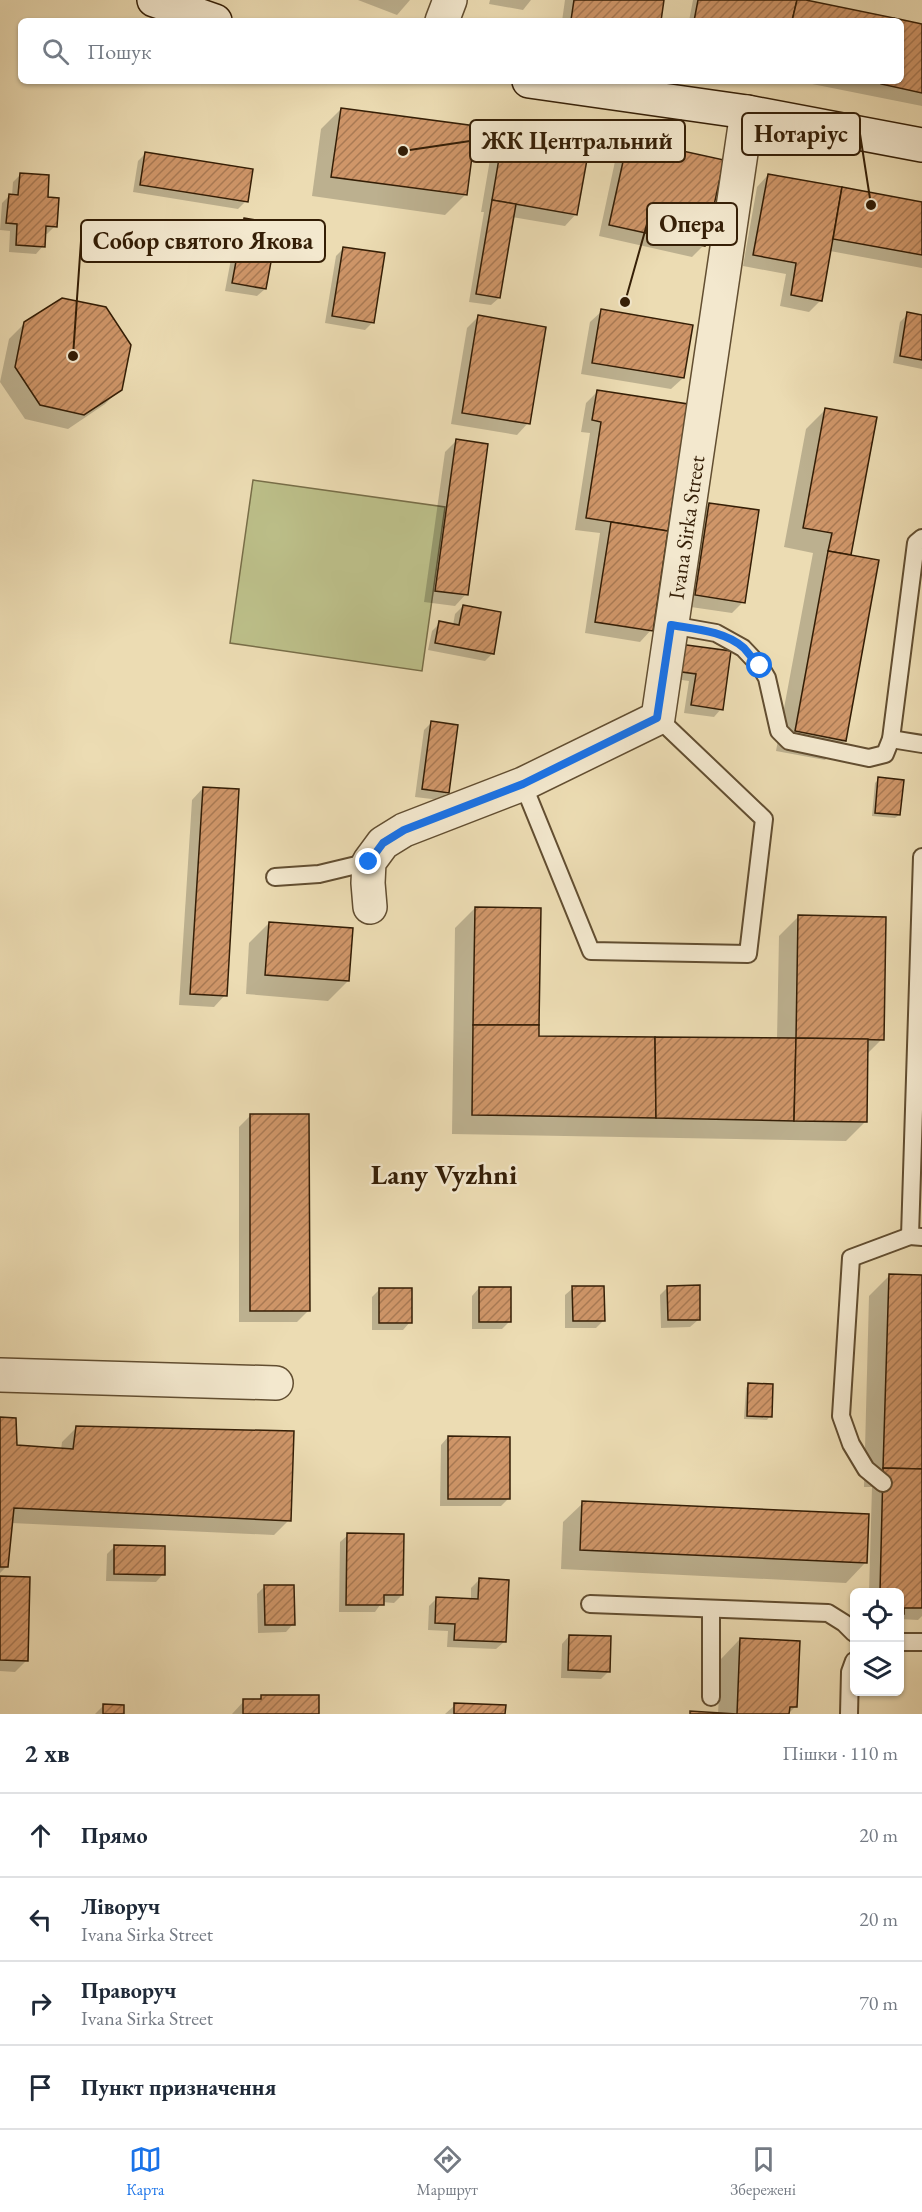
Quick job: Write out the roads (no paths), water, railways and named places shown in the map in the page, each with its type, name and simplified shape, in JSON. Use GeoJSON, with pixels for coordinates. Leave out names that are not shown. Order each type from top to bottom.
{"type":"FeatureCollection","features":[{"type":"Feature","properties":{"kind":"street"},"geometry":{"type":"LineString","coordinates":[[153,0],[207,18]]}},
{"type":"Feature","properties":{"kind":"street"},"geometry":{"type":"LineString","coordinates":[[443,18],[450,0]]}},
{"type":"Feature","properties":{"kind":"street"},"geometry":{"type":"LineString","coordinates":[[550,84],[747,112],[922,144]]}},
{"type":"Feature","properties":{"kind":"street","name":"Ivana Sirka Street"},"geometry":{"type":"LineString","coordinates":[[657,718],[747,112]]}},
{"type":"Feature","properties":{"kind":"street"},"geometry":{"type":"LineString","coordinates":[[370,907],[369,862],[383,843],[404,830],[523,784],[657,718]]}},
{"type":"Feature","properties":{"kind":"street"},"geometry":{"type":"LineString","coordinates":[[0,1375],[276,1383]]}},
{"type":"Feature","properties":{"kind":"lane"},"geometry":{"type":"LineString","coordinates":[[671,625],[716,633],[743,648],[760,666],[766,678],[779,731],[789,741],[869,759],[885,754],[891,739],[916,543],[922,538]]}},
{"type":"Feature","properties":{"kind":"lane"},"geometry":{"type":"LineString","coordinates":[[523,784],[591,951],[748,954],[764,819],[657,718]]}},
{"type":"Feature","properties":{"kind":"lane"},"geometry":{"type":"LineString","coordinates":[[891,739],[922,744]]}},
{"type":"Feature","properties":{"kind":"lane"},"geometry":{"type":"LineString","coordinates":[[883,1483],[866,1469],[851,1444],[841,1416],[851,1258],[916,1237],[922,857]]}},
{"type":"Feature","properties":{"kind":"lane"},"geometry":{"type":"LineString","coordinates":[[275,877],[318,874],[369,862]]}},
{"type":"Feature","properties":{"kind":"lane"},"geometry":{"type":"LineString","coordinates":[[590,1604],[828,1613],[850,1629]]}},
{"type":"Feature","properties":{"kind":"lane"},"geometry":{"type":"LineString","coordinates":[[711,1609],[711,1697]]}},
{"type":"Feature","properties":{"kind":"lane"},"geometry":{"type":"LineString","coordinates":[[904,1642],[922,1642]]}},
{"type":"Feature","properties":{"kind":"lane"},"geometry":{"type":"LineString","coordinates":[[849,1714],[850,1672]]}},
{"type":"Feature","properties":{"kind":"place","name":"ЖК Центральний"},"geometry":{"type":"Point","coordinates":[403,151]}},
{"type":"Feature","properties":{"kind":"place","name":"Нотаріус"},"geometry":{"type":"Point","coordinates":[871,205]}},
{"type":"Feature","properties":{"kind":"place","name":"Опера"},"geometry":{"type":"Point","coordinates":[625,302]}},
{"type":"Feature","properties":{"kind":"place","name":"Собор святого Якова"},"geometry":{"type":"Point","coordinates":[73,356]}},
{"type":"Feature","properties":{"kind":"district","name":"Lany Vyzhni"},"geometry":{"type":"Point","coordinates":[444,1174]}}]}
